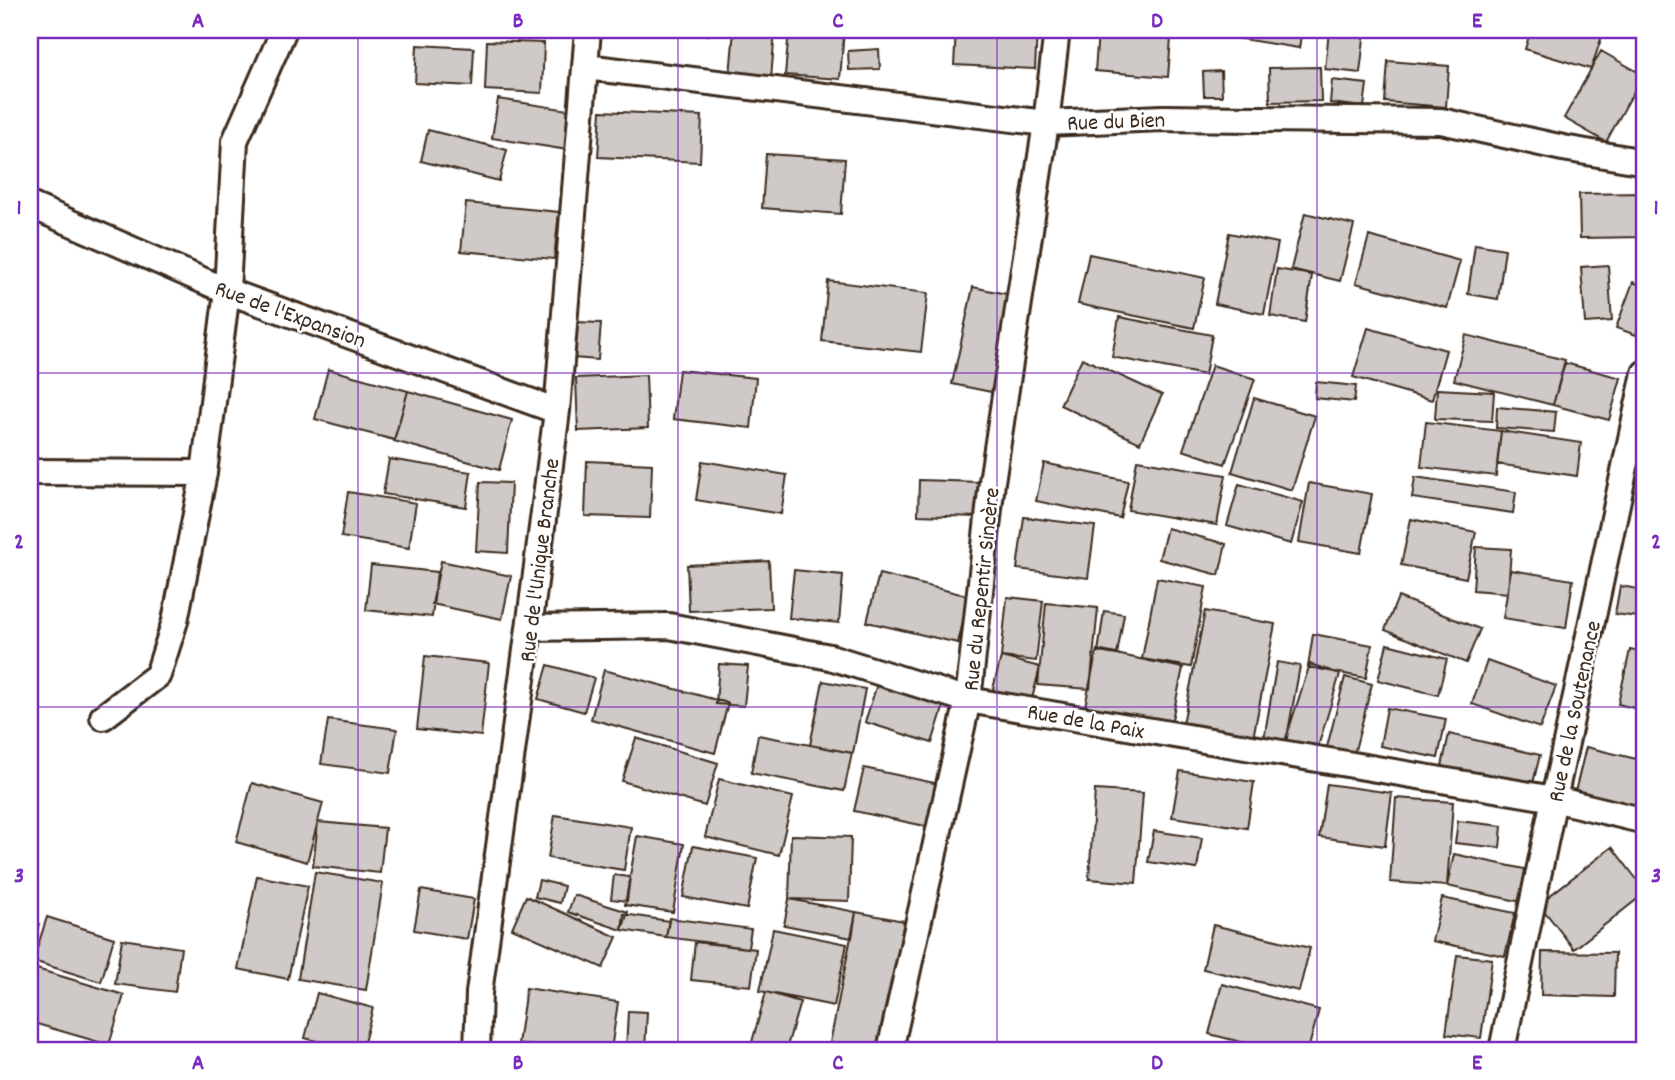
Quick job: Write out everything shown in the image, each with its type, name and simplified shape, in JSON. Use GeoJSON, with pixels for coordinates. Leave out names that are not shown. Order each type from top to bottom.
{"type":"FeatureCollection","features":[{"type":"Feature","properties":{"kind":"street"},"geometry":{"type":"LineString","coordinates":[[103,717],[159,675],[175,621],[204,473],[227,291],[235,141],[284,30]]}},
{"type":"Feature","properties":{"kind":"street","name":"Rue de l'Unique Branche"},"geometry":{"type":"LineString","coordinates":[[477,1050],[479,993],[557,411],[588,30]]}},
{"type":"Feature","properties":{"kind":"street","name":"Rue du Repentir Sincère"},"geometry":{"type":"LineString","coordinates":[[890,1050],[968,700],[992,482],[1046,123],[1057,30]]}},
{"type":"Feature","properties":{"kind":"street","name":"Rue du Bien"},"geometry":{"type":"LineString","coordinates":[[586,67],[1046,123],[1163,118],[1441,121],[1563,148],[1645,162]]}},
{"type":"Feature","properties":{"kind":"street","name":"Rue de l'Expansion"},"geometry":{"type":"LineString","coordinates":[[30,205],[227,291],[557,411]]}},
{"type":"Feature","properties":{"kind":"street","name":"Rue de la Soutenance"},"geometry":{"type":"LineString","coordinates":[[1502,1050],[1645,373]]}},
{"type":"Feature","properties":{"kind":"street"},"geometry":{"type":"LineString","coordinates":[[30,472],[204,473]]}},
{"type":"Feature","properties":{"kind":"street","name":"Rue de la Paix"},"geometry":{"type":"LineString","coordinates":[[530,628],[668,626],[830,657],[968,700],[1554,799],[1645,821]]}},
{"type":"Feature","properties":{"kind":"building"},"geometry":{"type":"Polygon","coordinates":[[[618,30],[661,30],[661,34],[618,30]]]}},
{"type":"Feature","properties":{"kind":"building"},"geometry":{"type":"Polygon","coordinates":[[[673,30],[710,30],[709,35],[673,30]]]}},
{"type":"Feature","properties":{"kind":"building"},"geometry":{"type":"Polygon","coordinates":[[[734,30],[775,30],[771,79],[730,75],[734,30]]]}},
{"type":"Feature","properties":{"kind":"building"},"geometry":{"type":"Polygon","coordinates":[[[789,30],[844,30],[840,79],[785,75],[789,30]]]}},
{"type":"Feature","properties":{"kind":"building"},"geometry":{"type":"Polygon","coordinates":[[[956,30],[1037,30],[1035,69],[954,65],[956,30]]]}},
{"type":"Feature","properties":{"kind":"building"},"geometry":{"type":"Polygon","coordinates":[[[1154,30],[1203,30],[1203,36],[1154,35],[1154,30]]]}},
{"type":"Feature","properties":{"kind":"building"},"geometry":{"type":"Polygon","coordinates":[[[1236,30],[1302,30],[1299,48],[1235,38],[1236,30]]]}},
{"type":"Feature","properties":{"kind":"building"},"geometry":{"type":"Polygon","coordinates":[[[1329,30],[1365,30],[1360,73],[1325,69],[1329,30]]]}},
{"type":"Feature","properties":{"kind":"building"},"geometry":{"type":"Polygon","coordinates":[[[1531,30],[1604,30],[1591,69],[1525,49],[1531,30]]]}},
{"type":"Feature","properties":{"kind":"building"},"geometry":{"type":"Polygon","coordinates":[[[1098,32],[1171,38],[1168,77],[1095,71],[1098,32]]]}},
{"type":"Feature","properties":{"kind":"building"},"geometry":{"type":"Polygon","coordinates":[[[487,41],[544,43],[542,93],[485,90],[487,41]]]}},
{"type":"Feature","properties":{"kind":"building"},"geometry":{"type":"Polygon","coordinates":[[[417,45],[474,48],[472,86],[415,83],[417,45]]]}},
{"type":"Feature","properties":{"kind":"building"},"geometry":{"type":"Polygon","coordinates":[[[879,49],[880,69],[849,70],[848,51],[879,49]]]}},
{"type":"Feature","properties":{"kind":"building"},"geometry":{"type":"Polygon","coordinates":[[[1601,51],[1643,75],[1606,142],[1564,118],[1601,51]]]}},
{"type":"Feature","properties":{"kind":"building"},"geometry":{"type":"Polygon","coordinates":[[[1388,61],[1449,66],[1446,107],[1385,102],[1388,61]]]}},
{"type":"Feature","properties":{"kind":"building"},"geometry":{"type":"Polygon","coordinates":[[[1320,67],[1321,101],[1270,102],[1269,68],[1320,67]]]}},
{"type":"Feature","properties":{"kind":"building"},"geometry":{"type":"Polygon","coordinates":[[[1221,71],[1222,96],[1204,96],[1203,72],[1221,71]]]}},
{"type":"Feature","properties":{"kind":"building"},"geometry":{"type":"Polygon","coordinates":[[[1332,80],[1367,84],[1364,107],[1330,103],[1332,80]]]}},
{"type":"Feature","properties":{"kind":"building"},"geometry":{"type":"Polygon","coordinates":[[[1645,80],[1645,95],[1638,89],[1645,80]]]}},
{"type":"Feature","properties":{"kind":"building"},"geometry":{"type":"Polygon","coordinates":[[[498,99],[575,111],[568,150],[492,138],[498,99]]]}},
{"type":"Feature","properties":{"kind":"building"},"geometry":{"type":"Polygon","coordinates":[[[601,111],[702,116],[700,162],[598,157],[601,111]]]}},
{"type":"Feature","properties":{"kind":"building"},"geometry":{"type":"Polygon","coordinates":[[[428,130],[507,150],[499,181],[421,161],[428,130]]]}},
{"type":"Feature","properties":{"kind":"building"},"geometry":{"type":"Polygon","coordinates":[[[766,154],[845,159],[841,214],[762,208],[766,154]]]}},
{"type":"Feature","properties":{"kind":"building"},"geometry":{"type":"Polygon","coordinates":[[[1645,193],[1645,237],[1580,238],[1579,194],[1645,193]]]}},
{"type":"Feature","properties":{"kind":"building"},"geometry":{"type":"Polygon","coordinates":[[[466,203],[559,212],[554,259],[461,251],[466,203]]]}},
{"type":"Feature","properties":{"kind":"building"},"geometry":{"type":"Polygon","coordinates":[[[1305,213],[1354,225],[1340,281],[1291,269],[1305,213]]]}},
{"type":"Feature","properties":{"kind":"building"},"geometry":{"type":"Polygon","coordinates":[[[1229,233],[1278,243],[1264,314],[1215,304],[1229,233]]]}},
{"type":"Feature","properties":{"kind":"building"},"geometry":{"type":"Polygon","coordinates":[[[1369,236],[1460,261],[1447,308],[1356,283],[1369,236]]]}},
{"type":"Feature","properties":{"kind":"building"},"geometry":{"type":"Polygon","coordinates":[[[1475,244],[1505,249],[1498,299],[1468,294],[1475,244]]]}},
{"type":"Feature","properties":{"kind":"building"},"geometry":{"type":"Polygon","coordinates":[[[1089,254],[1205,278],[1194,328],[1078,304],[1089,254]]]}},
{"type":"Feature","properties":{"kind":"building"},"geometry":{"type":"Polygon","coordinates":[[[1608,265],[1612,321],[1585,323],[1581,267],[1608,265]]]}},
{"type":"Feature","properties":{"kind":"building"},"geometry":{"type":"Polygon","coordinates":[[[1277,269],[1312,275],[1305,322],[1270,316],[1277,269]]]}},
{"type":"Feature","properties":{"kind":"building"},"geometry":{"type":"Polygon","coordinates":[[[828,281],[928,293],[921,352],[822,341],[828,281]]]}},
{"type":"Feature","properties":{"kind":"building"},"geometry":{"type":"Polygon","coordinates":[[[1633,282],[1645,287],[1645,309],[1636,335],[1616,328],[1633,282]]]}},
{"type":"Feature","properties":{"kind":"building"},"geometry":{"type":"Polygon","coordinates":[[[973,287],[1021,297],[1001,394],[952,384],[973,287]]]}},
{"type":"Feature","properties":{"kind":"building"},"geometry":{"type":"Polygon","coordinates":[[[1119,317],[1212,335],[1205,375],[1112,357],[1119,317]]]}},
{"type":"Feature","properties":{"kind":"building"},"geometry":{"type":"Polygon","coordinates":[[[575,322],[601,323],[598,360],[573,358],[575,322]]]}},
{"type":"Feature","properties":{"kind":"building"},"geometry":{"type":"Polygon","coordinates":[[[1368,328],[1446,350],[1432,400],[1353,377],[1368,328]]]}},
{"type":"Feature","properties":{"kind":"building"},"geometry":{"type":"Polygon","coordinates":[[[1466,335],[1565,360],[1553,405],[1454,380],[1466,335]]]}},
{"type":"Feature","properties":{"kind":"building"},"geometry":{"type":"Polygon","coordinates":[[[1082,358],[1162,395],[1140,443],[1060,405],[1082,358]]]}},
{"type":"Feature","properties":{"kind":"building"},"geometry":{"type":"Polygon","coordinates":[[[1565,363],[1621,378],[1609,420],[1553,405],[1565,363]]]}},
{"type":"Feature","properties":{"kind":"building"},"geometry":{"type":"Polygon","coordinates":[[[1212,365],[1255,379],[1225,464],[1183,450],[1212,365]]]}},
{"type":"Feature","properties":{"kind":"building"},"geometry":{"type":"Polygon","coordinates":[[[328,369],[408,391],[394,440],[315,419],[328,369]]]}},
{"type":"Feature","properties":{"kind":"building"},"geometry":{"type":"Polygon","coordinates":[[[679,370],[756,378],[751,428],[673,419],[679,370]]]}},
{"type":"Feature","properties":{"kind":"building"},"geometry":{"type":"Polygon","coordinates":[[[646,375],[648,428],[578,431],[576,378],[646,375]]]}},
{"type":"Feature","properties":{"kind":"building"},"geometry":{"type":"Polygon","coordinates":[[[1316,382],[1356,386],[1354,402],[1315,398],[1316,382]]]}},
{"type":"Feature","properties":{"kind":"building"},"geometry":{"type":"Polygon","coordinates":[[[1437,389],[1494,392],[1492,421],[1435,419],[1437,389]]]}},
{"type":"Feature","properties":{"kind":"building"},"geometry":{"type":"Polygon","coordinates":[[[408,391],[512,420],[499,470],[394,441],[408,391]]]}},
{"type":"Feature","properties":{"kind":"building"},"geometry":{"type":"Polygon","coordinates":[[[1254,398],[1315,416],[1292,490],[1232,472],[1254,398]]]}},
{"type":"Feature","properties":{"kind":"building"},"geometry":{"type":"Polygon","coordinates":[[[1497,407],[1556,412],[1554,432],[1496,428],[1497,407]]]}},
{"type":"Feature","properties":{"kind":"building"},"geometry":{"type":"Polygon","coordinates":[[[1426,422],[1501,431],[1496,476],[1421,467],[1426,422]]]}},
{"type":"Feature","properties":{"kind":"building"},"geometry":{"type":"Polygon","coordinates":[[[1501,431],[1581,443],[1577,476],[1497,464],[1501,431]]]}},
{"type":"Feature","properties":{"kind":"building"},"geometry":{"type":"Polygon","coordinates":[[[1642,451],[1645,452],[1645,483],[1634,480],[1642,451]]]}},
{"type":"Feature","properties":{"kind":"building"},"geometry":{"type":"Polygon","coordinates":[[[389,459],[471,472],[466,507],[383,494],[389,459]]]}},
{"type":"Feature","properties":{"kind":"building"},"geometry":{"type":"Polygon","coordinates":[[[1137,460],[1226,475],[1217,525],[1128,510],[1137,460]]]}},
{"type":"Feature","properties":{"kind":"building"},"geometry":{"type":"Polygon","coordinates":[[[587,461],[652,464],[650,518],[585,516],[587,461]]]}},
{"type":"Feature","properties":{"kind":"building"},"geometry":{"type":"Polygon","coordinates":[[[702,461],[787,475],[781,514],[696,500],[702,461]]]}},
{"type":"Feature","properties":{"kind":"building"},"geometry":{"type":"Polygon","coordinates":[[[1044,463],[1128,481],[1120,518],[1036,501],[1044,463]]]}},
{"type":"Feature","properties":{"kind":"building"},"geometry":{"type":"Polygon","coordinates":[[[1415,477],[1516,492],[1513,513],[1412,498],[1415,477]]]}},
{"type":"Feature","properties":{"kind":"building"},"geometry":{"type":"Polygon","coordinates":[[[919,480],[979,482],[978,517],[918,515],[919,480]]]}},
{"type":"Feature","properties":{"kind":"building"},"geometry":{"type":"Polygon","coordinates":[[[480,482],[511,483],[508,553],[476,551],[480,482]]]}},
{"type":"Feature","properties":{"kind":"building"},"geometry":{"type":"Polygon","coordinates":[[[1309,483],[1372,494],[1361,553],[1299,542],[1309,483]]]}},
{"type":"Feature","properties":{"kind":"building"},"geometry":{"type":"Polygon","coordinates":[[[1239,484],[1303,502],[1291,544],[1227,526],[1239,484]]]}},
{"type":"Feature","properties":{"kind":"building"},"geometry":{"type":"Polygon","coordinates":[[[348,492],[416,503],[409,548],[341,537],[348,492]]]}},
{"type":"Feature","properties":{"kind":"building"},"geometry":{"type":"Polygon","coordinates":[[[1024,517],[1095,526],[1088,578],[1017,569],[1024,517]]]}},
{"type":"Feature","properties":{"kind":"building"},"geometry":{"type":"Polygon","coordinates":[[[1411,519],[1476,532],[1466,578],[1401,565],[1411,519]]]}},
{"type":"Feature","properties":{"kind":"building"},"geometry":{"type":"Polygon","coordinates":[[[1167,528],[1226,544],[1219,575],[1159,559],[1167,528]]]}},
{"type":"Feature","properties":{"kind":"building"},"geometry":{"type":"Polygon","coordinates":[[[1476,547],[1511,549],[1508,593],[1473,590],[1476,547]]]}},
{"type":"Feature","properties":{"kind":"building"},"geometry":{"type":"Polygon","coordinates":[[[441,561],[511,576],[502,619],[432,604],[441,561]]]}},
{"type":"Feature","properties":{"kind":"building"},"geometry":{"type":"Polygon","coordinates":[[[769,561],[771,608],[689,611],[687,565],[769,561]]]}},
{"type":"Feature","properties":{"kind":"building"},"geometry":{"type":"Polygon","coordinates":[[[371,565],[437,572],[432,617],[366,610],[371,565]]]}},
{"type":"Feature","properties":{"kind":"building"},"geometry":{"type":"Polygon","coordinates":[[[794,570],[843,575],[839,623],[789,618],[794,570]]]}},
{"type":"Feature","properties":{"kind":"building"},"geometry":{"type":"Polygon","coordinates":[[[1511,570],[1573,580],[1566,628],[1503,618],[1511,570]]]}},
{"type":"Feature","properties":{"kind":"building"},"geometry":{"type":"Polygon","coordinates":[[[879,574],[969,596],[958,643],[867,622],[879,574]]]}},
{"type":"Feature","properties":{"kind":"building"},"geometry":{"type":"Polygon","coordinates":[[[1157,578],[1206,587],[1191,667],[1142,659],[1157,578]]]}},
{"type":"Feature","properties":{"kind":"building"},"geometry":{"type":"Polygon","coordinates":[[[1620,586],[1645,590],[1645,618],[1615,614],[1620,586]]]}},
{"type":"Feature","properties":{"kind":"building"},"geometry":{"type":"Polygon","coordinates":[[[1007,597],[1043,601],[1036,661],[1001,657],[1007,597]]]}},
{"type":"Feature","properties":{"kind":"building"},"geometry":{"type":"Polygon","coordinates":[[[1398,597],[1480,629],[1466,663],[1385,630],[1398,597]]]}},
{"type":"Feature","properties":{"kind":"building"},"geometry":{"type":"Polygon","coordinates":[[[1046,603],[1098,608],[1090,689],[1038,685],[1046,603]]]}},
{"type":"Feature","properties":{"kind":"building"},"geometry":{"type":"Polygon","coordinates":[[[1104,611],[1124,614],[1117,655],[1098,652],[1104,611]]]}},
{"type":"Feature","properties":{"kind":"building"},"geometry":{"type":"Polygon","coordinates":[[[1205,611],[1275,624],[1253,738],[1183,724],[1205,611]]]}},
{"type":"Feature","properties":{"kind":"building"},"geometry":{"type":"Polygon","coordinates":[[[1313,634],[1372,645],[1366,678],[1308,667],[1313,634]]]}},
{"type":"Feature","properties":{"kind":"building"},"geometry":{"type":"Polygon","coordinates":[[[1387,644],[1447,659],[1438,695],[1378,680],[1387,644]]]}},
{"type":"Feature","properties":{"kind":"building"},"geometry":{"type":"Polygon","coordinates":[[[1097,650],[1183,668],[1171,724],[1085,706],[1097,650]]]}},
{"type":"Feature","properties":{"kind":"building"},"geometry":{"type":"Polygon","coordinates":[[[1630,650],[1645,653],[1645,711],[1618,704],[1630,650]]]}},
{"type":"Feature","properties":{"kind":"building"},"geometry":{"type":"Polygon","coordinates":[[[425,656],[489,663],[481,736],[417,729],[425,656]]]}},
{"type":"Feature","properties":{"kind":"building"},"geometry":{"type":"Polygon","coordinates":[[[1001,657],[1040,667],[1031,703],[992,693],[1001,657]]]}},
{"type":"Feature","properties":{"kind":"building"},"geometry":{"type":"Polygon","coordinates":[[[1487,661],[1556,686],[1540,728],[1472,704],[1487,661]]]}},
{"type":"Feature","properties":{"kind":"building"},"geometry":{"type":"Polygon","coordinates":[[[1277,662],[1300,666],[1286,743],[1264,739],[1277,662]]]}},
{"type":"Feature","properties":{"kind":"building"},"geometry":{"type":"Polygon","coordinates":[[[719,664],[748,666],[744,706],[716,704],[719,664]]]}},
{"type":"Feature","properties":{"kind":"building"},"geometry":{"type":"Polygon","coordinates":[[[1310,664],[1340,674],[1317,750],[1285,741],[1310,664]]]}},
{"type":"Feature","properties":{"kind":"building"},"geometry":{"type":"Polygon","coordinates":[[[548,665],[594,678],[584,712],[538,699],[548,665]]]}},
{"type":"Feature","properties":{"kind":"building"},"geometry":{"type":"Polygon","coordinates":[[[604,670],[728,703],[715,753],[591,719],[604,670]]]}},
{"type":"Feature","properties":{"kind":"building"},"geometry":{"type":"Polygon","coordinates":[[[1345,677],[1372,684],[1353,758],[1326,751],[1345,677]]]}},
{"type":"Feature","properties":{"kind":"building"},"geometry":{"type":"Polygon","coordinates":[[[823,681],[865,689],[853,753],[810,745],[823,681]]]}},
{"type":"Feature","properties":{"kind":"building"},"geometry":{"type":"Polygon","coordinates":[[[878,681],[945,702],[932,743],[865,722],[878,681]]]}},
{"type":"Feature","properties":{"kind":"building"},"geometry":{"type":"Polygon","coordinates":[[[1387,708],[1446,719],[1438,758],[1380,746],[1387,708]]]}},
{"type":"Feature","properties":{"kind":"building"},"geometry":{"type":"Polygon","coordinates":[[[328,720],[397,729],[390,773],[321,764],[328,720]]]}},
{"type":"Feature","properties":{"kind":"building"},"geometry":{"type":"Polygon","coordinates":[[[1449,734],[1540,755],[1532,787],[1442,766],[1449,734]]]}},
{"type":"Feature","properties":{"kind":"building"},"geometry":{"type":"Polygon","coordinates":[[[758,735],[852,753],[844,791],[751,773],[758,735]]]}},
{"type":"Feature","properties":{"kind":"building"},"geometry":{"type":"Polygon","coordinates":[[[636,738],[718,763],[705,806],[622,781],[636,738]]]}},
{"type":"Feature","properties":{"kind":"building"},"geometry":{"type":"Polygon","coordinates":[[[1586,747],[1645,761],[1644,809],[1575,792],[1586,747]]]}},
{"type":"Feature","properties":{"kind":"building"},"geometry":{"type":"Polygon","coordinates":[[[864,768],[939,784],[930,827],[854,811],[864,768]]]}},
{"type":"Feature","properties":{"kind":"building"},"geometry":{"type":"Polygon","coordinates":[[[1180,771],[1254,782],[1247,828],[1172,817],[1180,771]]]}},
{"type":"Feature","properties":{"kind":"building"},"geometry":{"type":"Polygon","coordinates":[[[719,779],[793,797],[779,855],[705,837],[719,779]]]}},
{"type":"Feature","properties":{"kind":"building"},"geometry":{"type":"Polygon","coordinates":[[[252,783],[323,803],[307,862],[236,842],[252,783]]]}},
{"type":"Feature","properties":{"kind":"building"},"geometry":{"type":"Polygon","coordinates":[[[1327,784],[1392,793],[1385,846],[1319,837],[1327,784]]]}},
{"type":"Feature","properties":{"kind":"building"},"geometry":{"type":"Polygon","coordinates":[[[1095,790],[1143,793],[1136,883],[1089,879],[1095,790]]]}},
{"type":"Feature","properties":{"kind":"building"},"geometry":{"type":"Polygon","coordinates":[[[1396,798],[1453,802],[1447,886],[1390,882],[1396,798]]]}},
{"type":"Feature","properties":{"kind":"building"},"geometry":{"type":"Polygon","coordinates":[[[555,815],[631,827],[624,870],[548,858],[555,815]]]}},
{"type":"Feature","properties":{"kind":"building"},"geometry":{"type":"Polygon","coordinates":[[[1458,821],[1502,826],[1500,848],[1455,843],[1458,821]]]}},
{"type":"Feature","properties":{"kind":"building"},"geometry":{"type":"Polygon","coordinates":[[[318,822],[385,828],[380,873],[313,866],[318,822]]]}},
{"type":"Feature","properties":{"kind":"building"},"geometry":{"type":"Polygon","coordinates":[[[1154,831],[1202,838],[1197,869],[1148,862],[1154,831]]]}},
{"type":"Feature","properties":{"kind":"building"},"geometry":{"type":"Polygon","coordinates":[[[791,835],[851,837],[849,901],[789,899],[791,835]]]}},
{"type":"Feature","properties":{"kind":"building"},"geometry":{"type":"Polygon","coordinates":[[[637,836],[684,844],[673,912],[625,905],[637,836]]]}},
{"type":"Feature","properties":{"kind":"building"},"geometry":{"type":"Polygon","coordinates":[[[693,846],[757,858],[747,909],[683,897],[693,846]]]}},
{"type":"Feature","properties":{"kind":"building"},"geometry":{"type":"Polygon","coordinates":[[[1612,847],[1645,893],[1574,949],[1539,904],[1612,847]]]}},
{"type":"Feature","properties":{"kind":"building"},"geometry":{"type":"Polygon","coordinates":[[[1454,854],[1529,870],[1522,902],[1447,886],[1454,854]]]}},
{"type":"Feature","properties":{"kind":"building"},"geometry":{"type":"Polygon","coordinates":[[[315,872],[383,883],[366,990],[298,979],[315,872]]]}},
{"type":"Feature","properties":{"kind":"building"},"geometry":{"type":"Polygon","coordinates":[[[614,875],[630,877],[627,901],[611,899],[614,875]]]}},
{"type":"Feature","properties":{"kind":"building"},"geometry":{"type":"Polygon","coordinates":[[[257,876],[308,886],[288,979],[238,969],[257,876]]]}},
{"type":"Feature","properties":{"kind":"building"},"geometry":{"type":"Polygon","coordinates":[[[539,880],[564,886],[560,903],[535,897],[539,880]]]}},
{"type":"Feature","properties":{"kind":"building"},"geometry":{"type":"Polygon","coordinates":[[[421,890],[474,899],[467,939],[414,930],[421,890]]]}},
{"type":"Feature","properties":{"kind":"building"},"geometry":{"type":"Polygon","coordinates":[[[574,895],[628,912],[622,930],[568,912],[574,895]]]}},
{"type":"Feature","properties":{"kind":"building"},"geometry":{"type":"Polygon","coordinates":[[[526,896],[617,937],[603,968],[512,928],[526,896]]]}},
{"type":"Feature","properties":{"kind":"building"},"geometry":{"type":"Polygon","coordinates":[[[1442,898],[1515,913],[1505,956],[1432,941],[1442,898]]]}},
{"type":"Feature","properties":{"kind":"building"},"geometry":{"type":"Polygon","coordinates":[[[789,899],[856,912],[852,938],[784,925],[789,899]]]}},
{"type":"Feature","properties":{"kind":"building"},"geometry":{"type":"Polygon","coordinates":[[[856,912],[904,921],[879,1050],[830,1043],[856,912]]]}},
{"type":"Feature","properties":{"kind":"building"},"geometry":{"type":"Polygon","coordinates":[[[624,914],[669,921],[666,937],[622,930],[624,914]]]}},
{"type":"Feature","properties":{"kind":"building"},"geometry":{"type":"Polygon","coordinates":[[[47,917],[114,938],[101,982],[33,961],[47,917]]]}},
{"type":"Feature","properties":{"kind":"building"},"geometry":{"type":"Polygon","coordinates":[[[669,918],[751,929],[748,948],[666,937],[669,918]]]}},
{"type":"Feature","properties":{"kind":"building"},"geometry":{"type":"Polygon","coordinates":[[[30,921],[39,924],[30,951],[30,921]]]}},
{"type":"Feature","properties":{"kind":"building"},"geometry":{"type":"Polygon","coordinates":[[[1213,925],[1310,948],[1299,991],[1203,969],[1213,925]]]}},
{"type":"Feature","properties":{"kind":"building"},"geometry":{"type":"Polygon","coordinates":[[[773,929],[847,944],[834,1006],[760,991],[773,929]]]}},
{"type":"Feature","properties":{"kind":"building"},"geometry":{"type":"Polygon","coordinates":[[[122,939],[181,948],[175,992],[115,984],[122,939]]]}},
{"type":"Feature","properties":{"kind":"building"},"geometry":{"type":"Polygon","coordinates":[[[695,942],[756,949],[751,986],[691,980],[695,942]]]}},
{"type":"Feature","properties":{"kind":"building"},"geometry":{"type":"Polygon","coordinates":[[[1542,952],[1615,953],[1614,997],[1541,995],[1542,952]]]}},
{"type":"Feature","properties":{"kind":"building"},"geometry":{"type":"Polygon","coordinates":[[[1457,955],[1492,959],[1481,1038],[1446,1034],[1457,955]]]}},
{"type":"Feature","properties":{"kind":"building"},"geometry":{"type":"Polygon","coordinates":[[[30,967],[124,995],[109,1045],[30,1022],[30,967]]]}},
{"type":"Feature","properties":{"kind":"building"},"geometry":{"type":"Polygon","coordinates":[[[1222,984],[1319,1010],[1308,1050],[1273,1050],[1209,1034],[1222,984]]]}},
{"type":"Feature","properties":{"kind":"building"},"geometry":{"type":"Polygon","coordinates":[[[526,988],[618,1002],[611,1050],[563,1050],[518,1044],[526,988]]]}},
{"type":"Feature","properties":{"kind":"building"},"geometry":{"type":"Polygon","coordinates":[[[766,992],[800,1002],[786,1050],[752,1042],[766,992]]]}},
{"type":"Feature","properties":{"kind":"building"},"geometry":{"type":"Polygon","coordinates":[[[317,993],[373,1008],[362,1050],[350,1050],[305,1038],[317,993]]]}},
{"type":"Feature","properties":{"kind":"building"},"geometry":{"type":"Polygon","coordinates":[[[628,1011],[647,1012],[645,1050],[626,1050],[628,1011]]]}}]}
